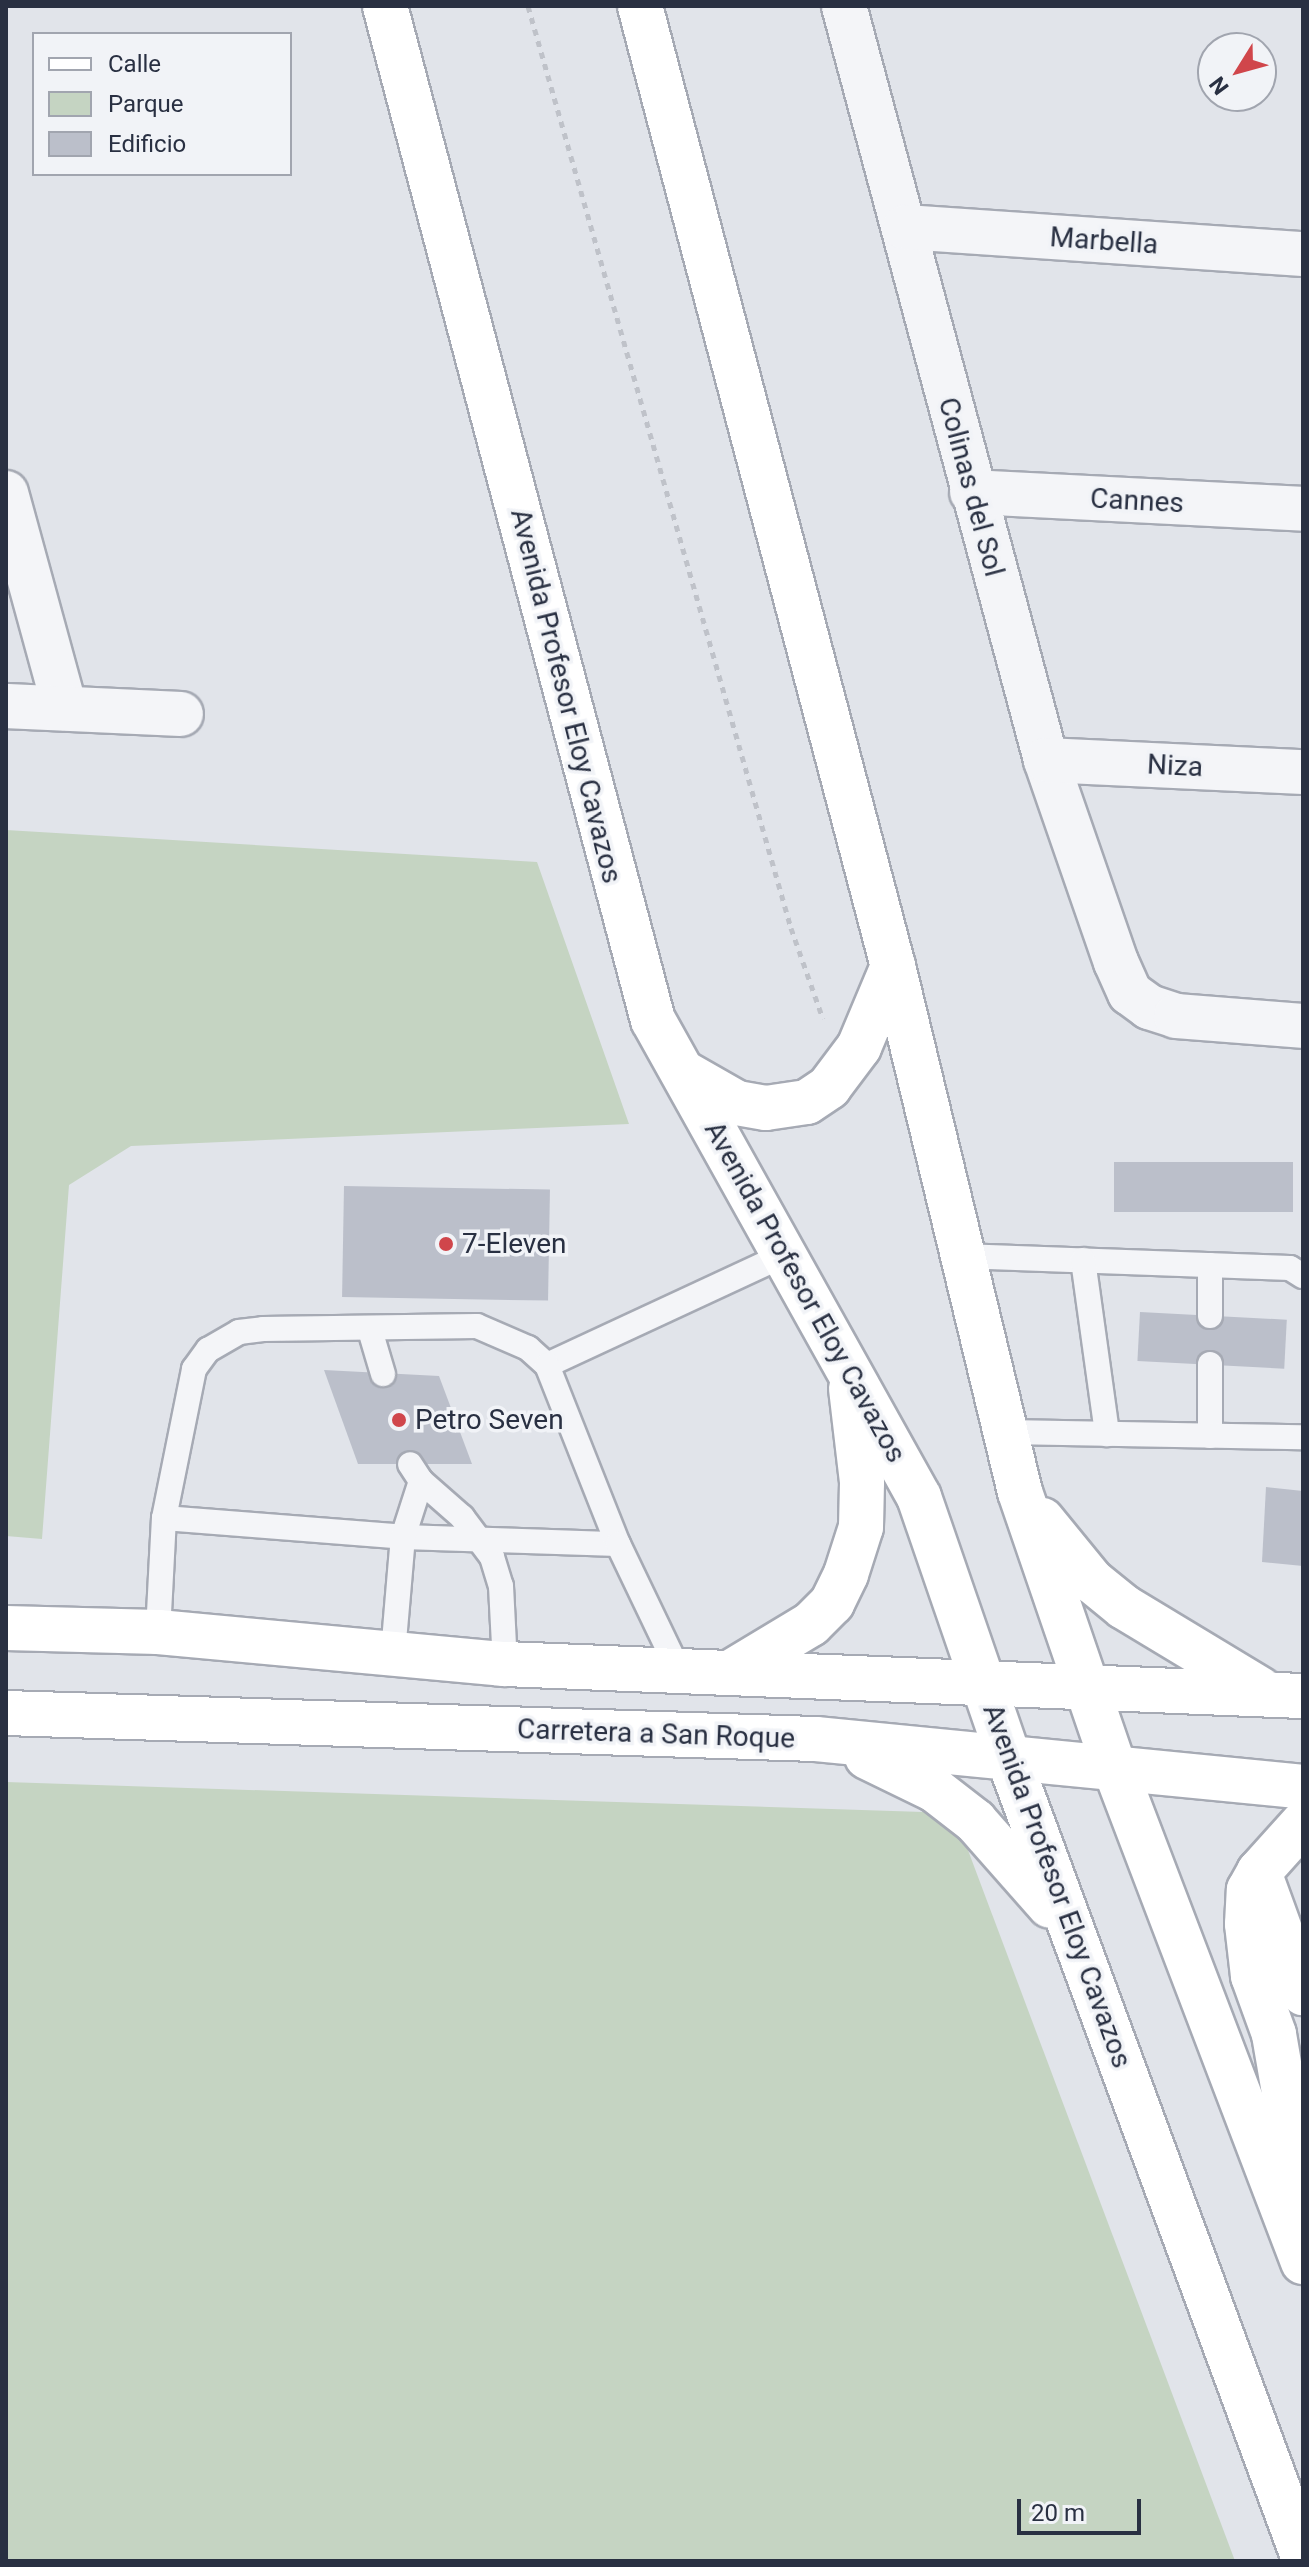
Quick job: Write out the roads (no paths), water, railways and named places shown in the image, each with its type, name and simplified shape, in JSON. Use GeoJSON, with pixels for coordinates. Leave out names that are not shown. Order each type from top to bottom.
{"type":"FeatureCollection","features":[{"type":"Feature","properties":{"kind":"main road","name":"Avenida Profesor Eloy Cavazos"},"geometry":{"type":"LineString","coordinates":[[385,6],[631,955],[653,1020],[686,1074],[782,1256],[919,1497],[1010,1762],[1303,2556]]}},
{"type":"Feature","properties":{"kind":"main road"},"geometry":{"type":"LineString","coordinates":[[640,6],[893,966],[1020,1492],[1114,1766],[1300,2253]]}},
{"type":"Feature","properties":{"kind":"main road"},"geometry":{"type":"LineString","coordinates":[[686,1074],[737,1103],[787,1108],[818,1095],[842,1071],[874,1023],[893,966]]}},
{"type":"Feature","properties":{"kind":"main road"},"geometry":{"type":"LineString","coordinates":[[731,1672],[811,1624],[832,1603],[846,1574],[861,1527],[862,1482],[847,1367]]}},
{"type":"Feature","properties":{"kind":"main road"},"geometry":{"type":"LineString","coordinates":[[1020,1492],[1070,1557],[1103,1590],[1191,1651],[1286,1695]]}},
{"type":"Feature","properties":{"kind":"main road"},"geometry":{"type":"LineString","coordinates":[[6,1628],[158,1632],[505,1664],[677,1667],[731,1672],[1286,1695]]}},
{"type":"Feature","properties":{"kind":"main road","name":"Carretera a San Roque"},"geometry":{"type":"LineString","coordinates":[[6,1713],[816,1739],[1010,1762],[1114,1766],[1303,1787]]}},
{"type":"Feature","properties":{"kind":"main road"},"geometry":{"type":"LineString","coordinates":[[816,1739],[885,1764],[935,1790],[975,1821],[1047,1900],[1097,1995]]}},
{"type":"Feature","properties":{"kind":"main road"},"geometry":{"type":"LineString","coordinates":[[1300,2253],[1299,2179],[1274,2034],[1253,1976],[1247,1924],[1249,1890],[1259,1872],[1303,1823]]}},
{"type":"Feature","properties":{"kind":"main road"},"geometry":{"type":"LineString","coordinates":[[1259,1872],[1303,1993]]}},
{"type":"Feature","properties":{"kind":"street","name":"Colinas del Sol"},"geometry":{"type":"LineString","coordinates":[[844,6],[1046,760],[1116,962],[1130,993],[1149,1007],[1176,1016],[1303,1026]]}},
{"type":"Feature","properties":{"kind":"street","name":"Marbella"},"geometry":{"type":"LineString","coordinates":[[905,227],[1303,254]]}},
{"type":"Feature","properties":{"kind":"street","name":"Cannes"},"geometry":{"type":"LineString","coordinates":[[972,492],[1303,509]]}},
{"type":"Feature","properties":{"kind":"street"},"geometry":{"type":"LineString","coordinates":[[6,493],[65,708]]}},
{"type":"Feature","properties":{"kind":"street"},"geometry":{"type":"LineString","coordinates":[[6,706],[181,714]]}},
{"type":"Feature","properties":{"kind":"street","name":"Niza"},"geometry":{"type":"LineString","coordinates":[[1046,760],[1303,772]]}},
{"type":"Feature","properties":{"kind":"lane"},"geometry":{"type":"LineString","coordinates":[[547,1365],[782,1256]]}},
{"type":"Feature","properties":{"kind":"lane"},"geometry":{"type":"LineString","coordinates":[[961,1256],[1290,1268],[1303,1276]]}},
{"type":"Feature","properties":{"kind":"lane"},"geometry":{"type":"LineString","coordinates":[[1083,1260],[1107,1434]]}},
{"type":"Feature","properties":{"kind":"lane"},"geometry":{"type":"LineString","coordinates":[[1210,1265],[1210,1316]]}},
{"type":"Feature","properties":{"kind":"lane"},"geometry":{"type":"LineString","coordinates":[[158,1632],[164,1518],[194,1369],[208,1350],[239,1332],[477,1326],[528,1348],[547,1365],[618,1544],[677,1667]]}},
{"type":"Feature","properties":{"kind":"lane"},"geometry":{"type":"LineString","coordinates":[[370,1330],[383,1374]]}},
{"type":"Feature","properties":{"kind":"lane"},"geometry":{"type":"LineString","coordinates":[[1210,1364],[1210,1436]]}},
{"type":"Feature","properties":{"kind":"lane"},"geometry":{"type":"LineString","coordinates":[[1005,1432],[1303,1437]]}},
{"type":"Feature","properties":{"kind":"lane"},"geometry":{"type":"LineString","coordinates":[[393,1653],[403,1537],[416,1473],[480,1538],[501,1586],[505,1664]]}},
{"type":"Feature","properties":{"kind":"lane"},"geometry":{"type":"LineString","coordinates":[[164,1518],[403,1537],[618,1544]]}},
{"type":"Feature","properties":{"kind":"place","name":"7-Eleven"},"geometry":{"type":"Point","coordinates":[446,1244]}},
{"type":"Feature","properties":{"kind":"place","name":"Petro Seven"},"geometry":{"type":"Point","coordinates":[399,1420]}}]}
